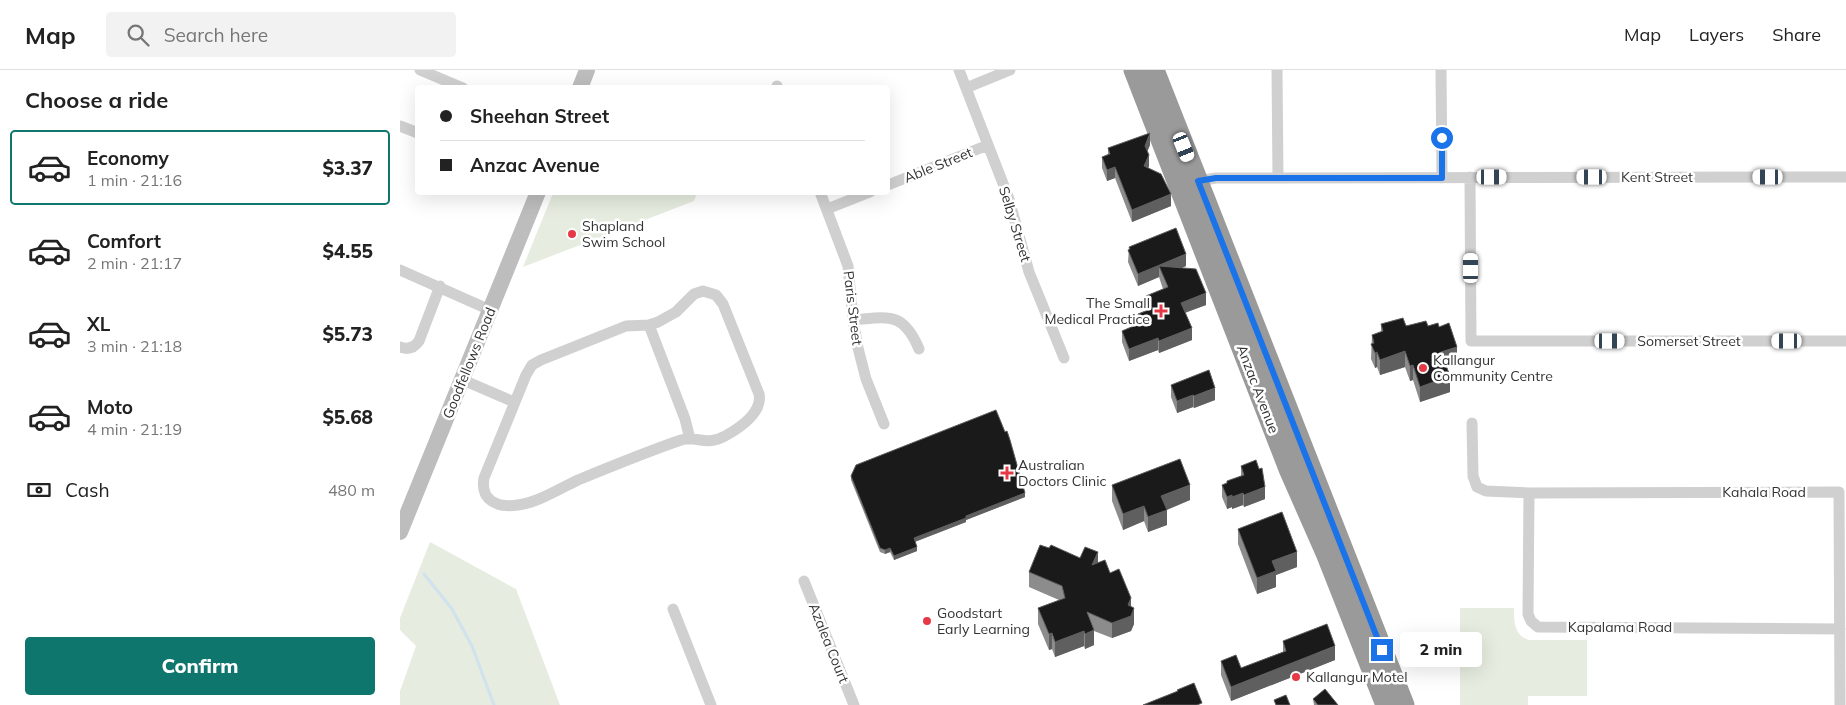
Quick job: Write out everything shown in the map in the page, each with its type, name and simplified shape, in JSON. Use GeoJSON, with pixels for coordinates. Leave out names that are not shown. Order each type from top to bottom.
{"type":"FeatureCollection","features":[{"type":"Feature","properties":{"kind":"highway","name":"Anzac Avenue"},"geometry":{"type":"LineString","coordinates":[[1134,70],[1289,470],[1326,553],[1386,705]]}},
{"type":"Feature","properties":{"kind":"highway","name":"Anzac Avenue"},"geometry":{"type":"LineString","coordinates":[[1154,70],[1404,705]]}},
{"type":"Feature","properties":{"kind":"street"},"geometry":{"type":"LineString","coordinates":[[420,70],[456,85]]}},
{"type":"Feature","properties":{"kind":"street"},"geometry":{"type":"LineString","coordinates":[[581,85],[587,70]]}},
{"type":"Feature","properties":{"kind":"street","name":"Selby Street"},"geometry":{"type":"LineString","coordinates":[[959,70],[1011,206],[1029,272],[1064,358]]}},
{"type":"Feature","properties":{"kind":"street"},"geometry":{"type":"LineString","coordinates":[[966,88],[1010,70]]}},
{"type":"Feature","properties":{"kind":"street"},"geometry":{"type":"LineString","coordinates":[[1278,70],[1278,178]]}},
{"type":"Feature","properties":{"kind":"street"},"geometry":{"type":"LineString","coordinates":[[1441,70],[1442,178]]}},
{"type":"Feature","properties":{"kind":"street"},"geometry":{"type":"LineString","coordinates":[[400,126],[415,132]]}},
{"type":"Feature","properties":{"kind":"street","name":"Able Street"},"geometry":{"type":"LineString","coordinates":[[890,184],[988,145]]}},
{"type":"Feature","properties":{"kind":"street","name":"Somerset Street"},"geometry":{"type":"LineString","coordinates":[[1470,177],[1472,341],[1846,341]]}},
{"type":"Feature","properties":{"kind":"street","name":"Kent Street"},"geometry":{"type":"LineString","coordinates":[[1198,181],[1216,178],[1846,177]]}},
{"type":"Feature","properties":{"kind":"street","name":"Goodfellows Road"},"geometry":{"type":"LineString","coordinates":[[400,532],[537,195]]}},
{"type":"Feature","properties":{"kind":"street","name":"Paris Street"},"geometry":{"type":"LineString","coordinates":[[821,195],[848,266],[853,320],[862,368],[884,424]]}},
{"type":"Feature","properties":{"kind":"street"},"geometry":{"type":"LineString","coordinates":[[827,210],[863,195]]}},
{"type":"Feature","properties":{"kind":"street"},"geometry":{"type":"LineString","coordinates":[[400,270],[440,286],[490,310]]}},
{"type":"Feature","properties":{"kind":"street"},"geometry":{"type":"LineString","coordinates":[[400,347],[412,348],[419,341],[440,286]]}},
{"type":"Feature","properties":{"kind":"street"},"geometry":{"type":"LineString","coordinates":[[708,291],[716,295],[723,304],[759,394],[760,403],[756,411],[724,437],[707,442],[690,439],[639,456],[524,504],[501,505],[494,503],[486,496],[483,483],[514,402],[526,375],[537,362],[626,326],[649,325],[672,315],[698,292],[708,291]]}},
{"type":"Feature","properties":{"kind":"street"},"geometry":{"type":"LineString","coordinates":[[853,320],[883,318],[897,320],[910,330],[919,349]]}},
{"type":"Feature","properties":{"kind":"street"},"geometry":{"type":"LineString","coordinates":[[649,325],[685,419],[690,439]]}},
{"type":"Feature","properties":{"kind":"street"},"geometry":{"type":"LineString","coordinates":[[463,380],[514,402]]}},
{"type":"Feature","properties":{"kind":"street","name":"Kahala Road"},"geometry":{"type":"LineString","coordinates":[[1472,423],[1473,476],[1477,487],[1486,491],[1530,493],[1839,492],[1840,629],[1843,667],[1840,705]]}},
{"type":"Feature","properties":{"kind":"street","name":"Kapalama Road"},"geometry":{"type":"LineString","coordinates":[[1530,493],[1528,614],[1538,627],[1840,629]]}},
{"type":"Feature","properties":{"kind":"street","name":"Azalea Court"},"geometry":{"type":"LineString","coordinates":[[804,581],[854,705]]}},
{"type":"Feature","properties":{"kind":"street"},"geometry":{"type":"LineString","coordinates":[[673,609],[711,705]]}},
{"type":"Feature","properties":{"kind":"shaded area","name":"Shapland Swim School"},"geometry":{"type":"Polygon","coordinates":[[[552,195],[696,195],[694,201],[523,267],[552,195]]]}},
{"type":"Feature","properties":{"kind":"shaded area"},"geometry":{"type":"Polygon","coordinates":[[[430,542],[516,589],[560,705],[400,705],[400,691],[416,646],[400,630],[400,618],[430,542]]]}},
{"type":"Feature","properties":{"kind":"shaded area"},"geometry":{"type":"Polygon","coordinates":[[[1460,608],[1514,608],[1516,627],[1520,635],[1529,640],[1587,640],[1587,696],[1528,696],[1528,705],[1460,705],[1460,608]]]}},
{"type":"Feature","properties":{"kind":"building"},"geometry":{"type":"Polygon","coordinates":[[[1150,133],[1145,146],[1149,155],[1144,166],[1161,174],[1171,194],[1132,210],[1115,167],[1107,170],[1102,157],[1110,154],[1108,148],[1150,133]]]}},
{"type":"Feature","properties":{"kind":"building"},"geometry":{"type":"Polygon","coordinates":[[[1176,228],[1186,254],[1138,274],[1128,250],[1130,249],[1129,247],[1176,228]]]}},
{"type":"Feature","properties":{"kind":"building"},"geometry":{"type":"Polygon","coordinates":[[[1159,266],[1196,269],[1206,293],[1181,303],[1192,328],[1159,341],[1158,338],[1129,349],[1122,331],[1141,323],[1138,314],[1151,309],[1146,296],[1168,287],[1159,266]]]}},
{"type":"Feature","properties":{"kind":"building","name":"Kallangur Community Centre"},"geometry":{"type":"Polygon","coordinates":[[[1403,318],[1406,326],[1426,321],[1428,326],[1438,323],[1439,327],[1449,323],[1457,347],[1441,352],[1450,376],[1420,387],[1413,365],[1410,366],[1405,351],[1380,360],[1371,344],[1374,343],[1372,335],[1383,331],[1381,324],[1403,318]]]}},
{"type":"Feature","properties":{"kind":"building"},"geometry":{"type":"Polygon","coordinates":[[[1209,370],[1215,388],[1177,401],[1171,385],[1209,370]]]}},
{"type":"Feature","properties":{"kind":"building"},"geometry":{"type":"Polygon","coordinates":[[[996,410],[1005,432],[1007,431],[1025,493],[914,538],[917,547],[894,556],[890,548],[885,550],[880,548],[851,476],[856,465],[996,410]]]}},
{"type":"Feature","properties":{"kind":"building"},"geometry":{"type":"Polygon","coordinates":[[[1180,459],[1190,485],[1161,496],[1167,510],[1148,517],[1144,506],[1123,514],[1112,485],[1180,459]]]}},
{"type":"Feature","properties":{"kind":"building"},"geometry":{"type":"Polygon","coordinates":[[[1256,460],[1259,469],[1262,468],[1265,487],[1244,495],[1243,493],[1227,497],[1222,485],[1227,483],[1227,481],[1244,475],[1241,466],[1256,460]]]}},
{"type":"Feature","properties":{"kind":"building"},"geometry":{"type":"Polygon","coordinates":[[[1282,512],[1297,552],[1272,561],[1276,571],[1257,578],[1238,529],[1282,512]]]}},
{"type":"Feature","properties":{"kind":"building"},"geometry":{"type":"Polygon","coordinates":[[[1040,545],[1049,548],[1051,545],[1080,558],[1085,547],[1098,552],[1092,565],[1105,560],[1110,573],[1119,569],[1131,598],[1128,605],[1134,608],[1131,616],[1112,623],[1087,612],[1094,630],[1085,634],[1084,631],[1055,642],[1052,633],[1049,634],[1038,608],[1065,598],[1062,586],[1029,572],[1040,545]]]}},
{"type":"Feature","properties":{"kind":"building"},"geometry":{"type":"Polygon","coordinates":[[[1327,624],[1335,646],[1231,687],[1221,661],[1236,655],[1241,668],[1286,651],[1283,641],[1327,624]]]}},
{"type":"Feature","properties":{"kind":"building"},"geometry":{"type":"Polygon","coordinates":[[[1194,683],[1202,703],[1197,705],[1143,705],[1178,691],[1194,683]]]}},
{"type":"Feature","properties":{"kind":"building"},"geometry":{"type":"Polygon","coordinates":[[[1325,689],[1338,705],[1318,705],[1313,699],[1325,689]]]}},
{"type":"Feature","properties":{"kind":"building"},"geometry":{"type":"Polygon","coordinates":[[[1286,695],[1290,705],[1276,705],[1274,700],[1286,695]]]}},
{"type":"Feature","properties":{"kind":"waterway"},"geometry":{"type":"LineString","coordinates":[[424,574],[452,609],[472,646],[494,705]]}},
{"type":"Feature","properties":{"kind":"place","name":"Shapland Swim School"},"geometry":{"type":"Point","coordinates":[572,234]}},
{"type":"Feature","properties":{"kind":"place","name":"The Small Medical Practice"},"geometry":{"type":"Point","coordinates":[1161,311]}},
{"type":"Feature","properties":{"kind":"place","name":"Kallangur Community Centre"},"geometry":{"type":"Point","coordinates":[1423,368]}},
{"type":"Feature","properties":{"kind":"place","name":"Australian Doctors Clinic"},"geometry":{"type":"Point","coordinates":[1007,473]}},
{"type":"Feature","properties":{"kind":"place","name":"Goodstart Early Learning"},"geometry":{"type":"Point","coordinates":[927,621]}},
{"type":"Feature","properties":{"kind":"place","name":"Kallangur Motel"},"geometry":{"type":"Point","coordinates":[1296,677]}},
{"type":"Feature","properties":{"kind":"route"},"geometry":{"type":"LineString","coordinates":[[1382,650],[1198,181],[1211,178],[1442,178],[1442,138]]}}]}
